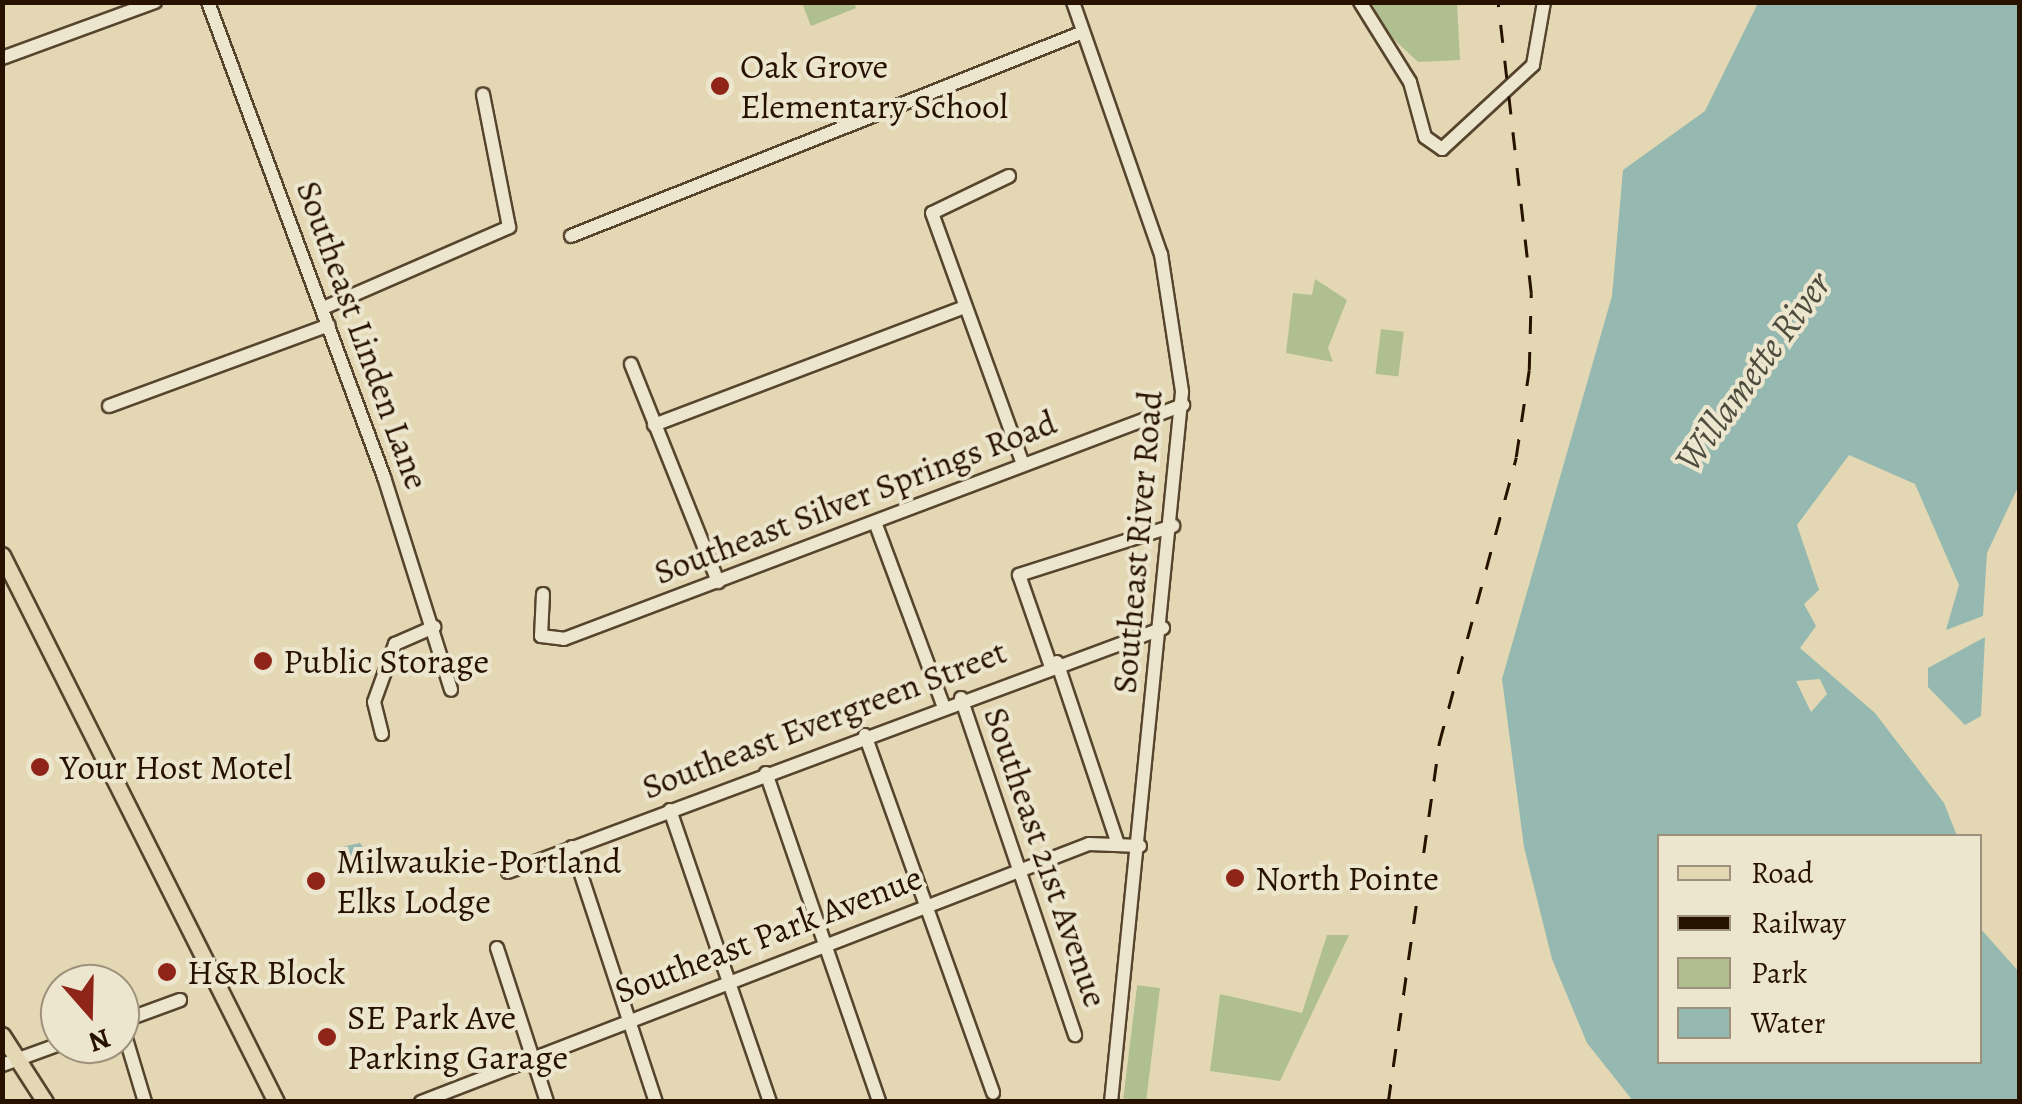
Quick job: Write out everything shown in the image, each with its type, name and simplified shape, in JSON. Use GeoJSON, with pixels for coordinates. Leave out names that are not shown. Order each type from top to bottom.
{"type":"FeatureCollection","features":[{"type":"Feature","properties":{"kind":"main road"},"geometry":{"type":"LineString","coordinates":[[2,555],[276,1102]]}},
{"type":"Feature","properties":{"kind":"main road"},"geometry":{"type":"LineString","coordinates":[[2,1035],[10,1062],[45,1102]]}},
{"type":"Feature","properties":{"kind":"street"},"geometry":{"type":"LineString","coordinates":[[2,58],[155,2]]}},
{"type":"Feature","properties":{"kind":"street","name":"Southeast Linden Lane"},"geometry":{"type":"LineString","coordinates":[[208,2],[330,325],[434,627],[451,690]]}},
{"type":"Feature","properties":{"kind":"street","name":"Southeast River Road"},"geometry":{"type":"LineString","coordinates":[[1072,2],[1162,254],[1182,405],[1173,526],[1111,1102]]}},
{"type":"Feature","properties":{"kind":"street"},"geometry":{"type":"LineString","coordinates":[[1360,2],[1410,82],[1424,137],[1442,149],[1533,64],[1544,2]]}},
{"type":"Feature","properties":{"kind":"street"},"geometry":{"type":"LineString","coordinates":[[571,236],[1083,32]]}},
{"type":"Feature","properties":{"kind":"street"},"geometry":{"type":"LineString","coordinates":[[323,308],[509,227],[483,94]]}},
{"type":"Feature","properties":{"kind":"street"},"geometry":{"type":"LineString","coordinates":[[1009,176],[932,212],[1023,464]]}},
{"type":"Feature","properties":{"kind":"street"},"geometry":{"type":"LineString","coordinates":[[654,425],[965,307]]}},
{"type":"Feature","properties":{"kind":"street"},"geometry":{"type":"LineString","coordinates":[[109,406],[330,325]]}},
{"type":"Feature","properties":{"kind":"street"},"geometry":{"type":"LineString","coordinates":[[631,364],[718,582]]}},
{"type":"Feature","properties":{"kind":"street","name":"Southeast Silver Springs Road"},"geometry":{"type":"LineString","coordinates":[[543,594],[547,642],[718,582],[1182,405]]}},
{"type":"Feature","properties":{"kind":"street","name":"Southeast 21st Avenue"},"geometry":{"type":"LineString","coordinates":[[875,522],[943,705]]}},
{"type":"Feature","properties":{"kind":"street"},"geometry":{"type":"LineString","coordinates":[[1118,844],[1019,575],[1173,526]]}},
{"type":"Feature","properties":{"kind":"street"},"geometry":{"type":"LineString","coordinates":[[382,734],[374,702],[395,644],[434,627]]}},
{"type":"Feature","properties":{"kind":"street","name":"Southeast Evergreen Street"},"geometry":{"type":"LineString","coordinates":[[508,872],[1054,663],[1162,628]]}},
{"type":"Feature","properties":{"kind":"street","name":"Southeast 21st Avenue"},"geometry":{"type":"LineString","coordinates":[[961,698],[1075,1035]]}},
{"type":"Feature","properties":{"kind":"street"},"geometry":{"type":"LineString","coordinates":[[864,735],[923,908],[993,1093]]}},
{"type":"Feature","properties":{"kind":"street"},"geometry":{"type":"LineString","coordinates":[[766,773],[879,1102]]}},
{"type":"Feature","properties":{"kind":"street"},"geometry":{"type":"LineString","coordinates":[[670,810],[770,1102]]}},
{"type":"Feature","properties":{"kind":"street","name":"Southeast Park Avenue"},"geometry":{"type":"LineString","coordinates":[[421,1102],[437,1099],[629,1018],[1089,844],[1140,846]]}},
{"type":"Feature","properties":{"kind":"street"},"geometry":{"type":"LineString","coordinates":[[572,847],[656,1102]]}},
{"type":"Feature","properties":{"kind":"street"},"geometry":{"type":"LineString","coordinates":[[497,948],[548,1102]]}},
{"type":"Feature","properties":{"kind":"street"},"geometry":{"type":"LineString","coordinates":[[140,1015],[180,1000]]}},
{"type":"Feature","properties":{"kind":"street"},"geometry":{"type":"LineString","coordinates":[[10,1062],[40,1051]]}},
{"type":"Feature","properties":{"kind":"street"},"geometry":{"type":"LineString","coordinates":[[134,1064],[146,1102]]}},
{"type":"Feature","properties":{"kind":"green space"},"geometry":{"type":"Polygon","coordinates":[[[802,3],[854,3],[856,8],[811,26],[802,3]]]}},
{"type":"Feature","properties":{"kind":"green space"},"geometry":{"type":"Polygon","coordinates":[[[1372,3],[1457,3],[1460,60],[1418,62],[1387,33],[1372,3]]]}},
{"type":"Feature","properties":{"kind":"green space"},"geometry":{"type":"Polygon","coordinates":[[[1315,279],[1347,300],[1328,348],[1333,362],[1286,353],[1293,293],[1312,295],[1315,279]]]}},
{"type":"Feature","properties":{"kind":"green space"},"geometry":{"type":"Polygon","coordinates":[[[1381,329],[1404,332],[1398,376],[1376,374],[1381,329]]]}},
{"type":"Feature","properties":{"kind":"green space"},"geometry":{"type":"Polygon","coordinates":[[[1327,935],[1349,935],[1280,1081],[1210,1071],[1220,994],[1302,1013],[1327,935]]]}},
{"type":"Feature","properties":{"kind":"green space"},"geometry":{"type":"Polygon","coordinates":[[[1137,985],[1160,988],[1146,1101],[1123,1098],[1137,985]]]}},
{"type":"Feature","properties":{"kind":"water","name":"Willamette River"},"geometry":{"type":"Polygon","coordinates":[[[1758,3],[2019,3],[2019,485],[1987,553],[1983,616],[1946,630],[1959,585],[1915,484],[1849,455],[1797,525],[1819,590],[1804,604],[1816,626],[1800,648],[1875,713],[1944,803],[1956,834],[1657,834],[1657,1064],[1982,1064],[1982,930],[2019,972],[2019,1101],[1633,1101],[1587,1043],[1552,959],[1524,847],[1502,679],[1612,296],[1623,170],[1705,111],[1758,3]]]}},
{"type":"Feature","properties":{"kind":"water"},"geometry":{"type":"Polygon","coordinates":[[[1985,637],[1981,716],[1965,725],[1928,687],[1928,668],[1985,637]]]}},
{"type":"Feature","properties":{"kind":"water"},"geometry":{"type":"Polygon","coordinates":[[[360,843],[378,870],[349,877],[342,847],[360,843]]]}},
{"type":"Feature","properties":{"kind":"pier"},"geometry":{"type":"Polygon","coordinates":[[[1820,679],[1827,694],[1811,712],[1796,681],[1820,679]]]}},
{"type":"Feature","properties":{"kind":"railway"},"geometry":{"type":"LineString","coordinates":[[1388,1102],[1439,743],[1516,457],[1529,370],[1531,293],[1498,2]]}},
{"type":"Feature","properties":{"kind":"place","name":"Oak Grove Elementary School"},"geometry":{"type":"Point","coordinates":[720,86]}},
{"type":"Feature","properties":{"kind":"place","name":"Public Storage"},"geometry":{"type":"Point","coordinates":[263,661]}},
{"type":"Feature","properties":{"kind":"place","name":"Your Host Motel"},"geometry":{"type":"Point","coordinates":[40,767]}},
{"type":"Feature","properties":{"kind":"place","name":"North Pointe"},"geometry":{"type":"Point","coordinates":[1235,878]}},
{"type":"Feature","properties":{"kind":"place","name":"Milwaukie-Portland Elks Lodge"},"geometry":{"type":"Point","coordinates":[316,881]}},
{"type":"Feature","properties":{"kind":"place","name":"H&R Block"},"geometry":{"type":"Point","coordinates":[167,972]}},
{"type":"Feature","properties":{"kind":"place","name":"SE Park Ave Parking Garage"},"geometry":{"type":"Point","coordinates":[327,1037]}}]}
